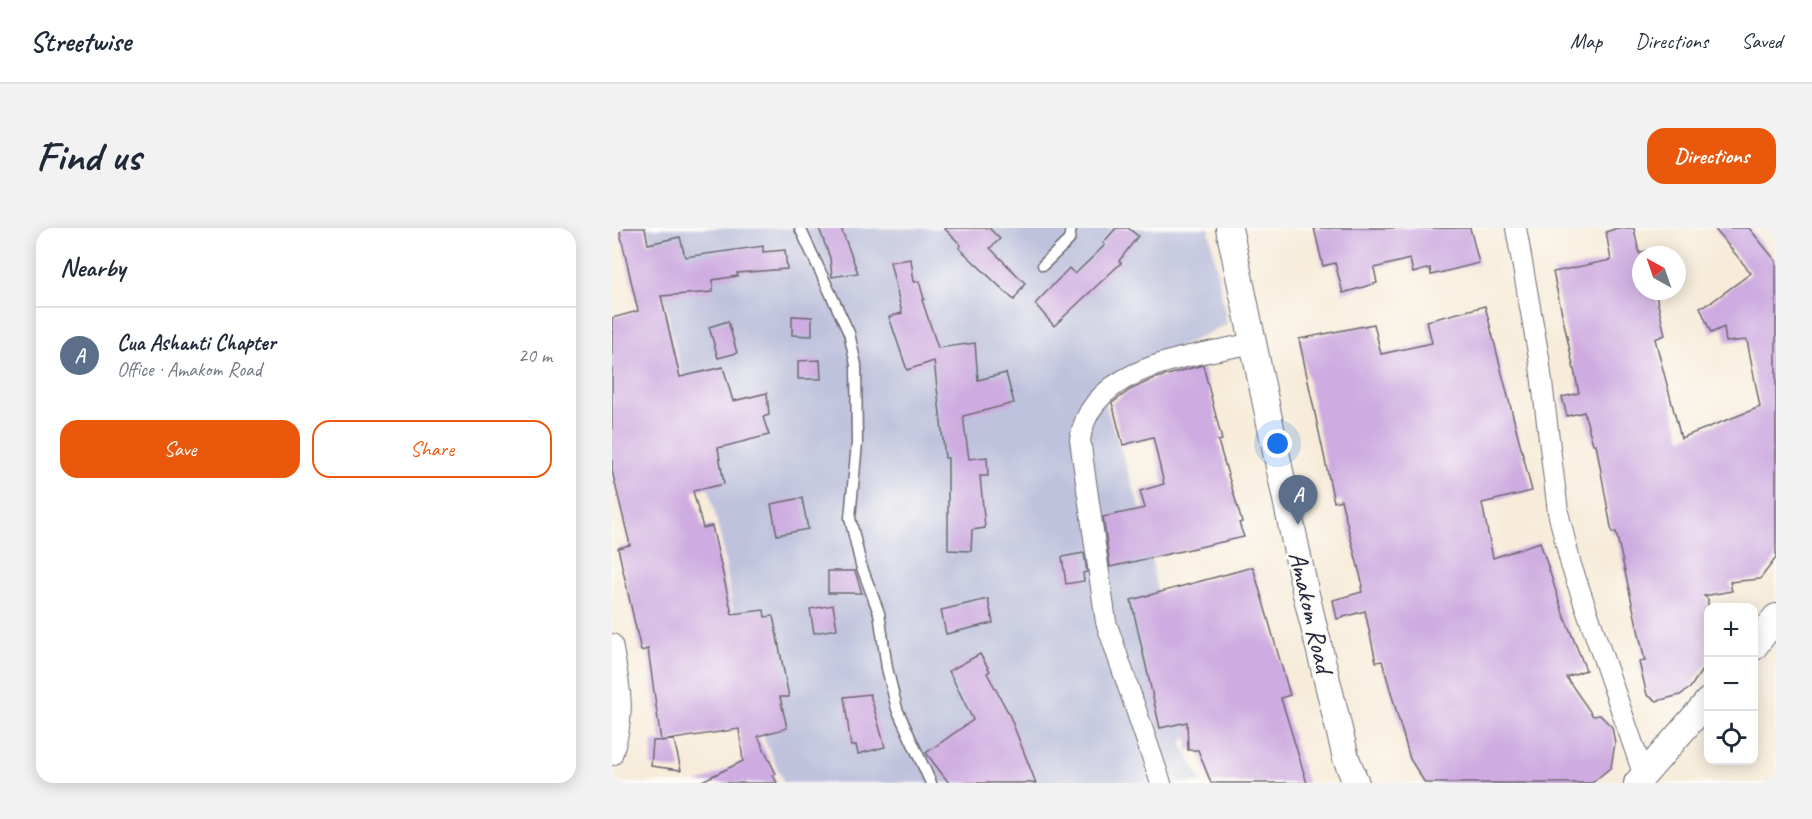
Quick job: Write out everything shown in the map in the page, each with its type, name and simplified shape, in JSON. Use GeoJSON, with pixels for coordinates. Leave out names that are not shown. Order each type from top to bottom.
{"type":"FeatureCollection","features":[{"type":"Feature","properties":{"kind":"street","name":"Amakom Road"},"geometry":{"type":"LineString","coordinates":[[1229,228],[1305,590],[1346,758],[1356,783]]}},
{"type":"Feature","properties":{"kind":"street"},"geometry":{"type":"LineString","coordinates":[[1516,228],[1539,358],[1557,512],[1571,565],[1641,780]]}},
{"type":"Feature","properties":{"kind":"street"},"geometry":{"type":"LineString","coordinates":[[1161,783],[1106,622],[1080,440],[1082,428],[1113,384],[1147,367],[1254,343]]}},
{"type":"Feature","properties":{"kind":"street"},"geometry":{"type":"LineString","coordinates":[[1758,642],[1776,617]]}},
{"type":"Feature","properties":{"kind":"street"},"geometry":{"type":"LineString","coordinates":[[612,644],[623,707],[620,730],[612,755]]}},
{"type":"Feature","properties":{"kind":"street"},"geometry":{"type":"LineString","coordinates":[[1641,780],[1704,706]]}},
{"type":"Feature","properties":{"kind":"lane"},"geometry":{"type":"LineString","coordinates":[[800,228],[838,305],[849,333],[856,365],[857,443],[850,518],[861,565],[879,613],[887,668],[897,709],[931,783]]}},
{"type":"Feature","properties":{"kind":"lane"},"geometry":{"type":"LineString","coordinates":[[1043,265],[1069,240],[1071,228]]}},
{"type":"Feature","properties":{"kind":"shaded area"},"geometry":{"type":"Polygon","coordinates":[[[647,228],[1209,228],[1227,324],[1099,386],[1148,531],[1155,582],[1184,676],[1193,732],[1181,743],[1202,783],[784,783],[751,711],[721,540],[647,228]]]}},
{"type":"Feature","properties":{"kind":"building"},"geometry":{"type":"Polygon","coordinates":[[[619,228],[645,228],[648,244],[680,237],[685,257],[763,246],[763,252],[785,250],[787,269],[737,273],[738,276],[713,280],[713,292],[661,296],[680,377],[723,367],[733,401],[767,393],[769,415],[763,417],[769,435],[718,448],[724,484],[693,491],[703,528],[712,526],[732,614],[764,610],[765,617],[773,616],[789,697],[780,697],[787,728],[758,736],[776,774],[773,775],[777,783],[698,783],[743,761],[739,729],[661,741],[648,649],[641,651],[618,548],[630,545],[612,471],[612,318],[638,311],[619,228]]]}},
{"type":"Feature","properties":{"kind":"building"},"geometry":{"type":"Polygon","coordinates":[[[819,228],[841,228],[858,273],[832,277],[830,258],[819,228]]]}},
{"type":"Feature","properties":{"kind":"building"},"geometry":{"type":"Polygon","coordinates":[[[944,228],[989,228],[1000,239],[990,248],[1025,283],[1014,300],[959,248],[961,245],[944,228]]]}},
{"type":"Feature","properties":{"kind":"building"},"geometry":{"type":"Polygon","coordinates":[[[1116,228],[1128,228],[1138,236],[1119,261],[1121,263],[1054,326],[1035,304],[1069,268],[1075,274],[1105,245],[1103,243],[1116,228]]]}},
{"type":"Feature","properties":{"kind":"building"},"geometry":{"type":"Polygon","coordinates":[[[1314,228],[1470,228],[1479,263],[1431,275],[1430,268],[1413,273],[1410,259],[1374,268],[1377,283],[1343,293],[1335,263],[1323,266],[1314,228]]]}},
{"type":"Feature","properties":{"kind":"building"},"geometry":{"type":"Polygon","coordinates":[[[1617,228],[1634,228],[1638,246],[1632,246],[1632,300],[1657,300],[1665,335],[1655,339],[1681,438],[1760,407],[1747,340],[1726,342],[1724,327],[1711,333],[1700,307],[1710,303],[1751,273],[1714,228],[1749,228],[1776,261],[1776,558],[1760,579],[1730,582],[1732,591],[1704,596],[1708,599],[1708,603],[1704,603],[1704,667],[1690,688],[1680,695],[1657,701],[1647,695],[1639,662],[1645,661],[1616,532],[1612,533],[1596,444],[1593,444],[1584,412],[1567,416],[1562,397],[1579,393],[1553,272],[1611,260],[1606,232],[1617,228]]]}},
{"type":"Feature","properties":{"kind":"building"},"geometry":{"type":"Polygon","coordinates":[[[911,259],[914,282],[919,281],[924,299],[922,300],[938,348],[975,343],[978,380],[1006,373],[1014,403],[963,416],[969,459],[987,457],[988,476],[980,476],[985,528],[972,530],[971,551],[948,550],[948,458],[945,458],[934,361],[907,370],[889,317],[902,313],[890,262],[911,259]]]}},
{"type":"Feature","properties":{"kind":"building"},"geometry":{"type":"Polygon","coordinates":[[[1485,306],[1532,491],[1482,503],[1493,558],[1540,542],[1563,613],[1586,670],[1566,677],[1593,716],[1600,715],[1612,727],[1615,743],[1611,767],[1592,783],[1425,783],[1410,759],[1382,661],[1376,662],[1365,611],[1337,619],[1333,600],[1362,592],[1361,587],[1363,586],[1341,500],[1334,502],[1299,339],[1374,324],[1381,354],[1432,343],[1427,321],[1485,306]]]}},
{"type":"Feature","properties":{"kind":"building"},"geometry":{"type":"Polygon","coordinates":[[[792,316],[812,317],[812,336],[792,335],[792,316]]]}},
{"type":"Feature","properties":{"kind":"building"},"geometry":{"type":"Polygon","coordinates":[[[728,321],[737,353],[718,358],[709,327],[728,321]]]}},
{"type":"Feature","properties":{"kind":"building"},"geometry":{"type":"Polygon","coordinates":[[[820,360],[821,379],[798,379],[798,361],[820,360]]]}},
{"type":"Feature","properties":{"kind":"building"},"geometry":{"type":"Polygon","coordinates":[[[1203,365],[1222,440],[1218,441],[1242,522],[1239,523],[1244,537],[1110,567],[1103,517],[1145,508],[1140,491],[1164,484],[1153,437],[1123,445],[1112,403],[1130,390],[1153,379],[1203,365]]]}},
{"type":"Feature","properties":{"kind":"building"},"geometry":{"type":"Polygon","coordinates":[[[802,498],[808,529],[777,535],[771,504],[802,498]]]}},
{"type":"Feature","properties":{"kind":"building"},"geometry":{"type":"Polygon","coordinates":[[[1084,553],[1087,572],[1083,573],[1084,581],[1066,584],[1062,557],[1084,553]]]}},
{"type":"Feature","properties":{"kind":"building"},"geometry":{"type":"Polygon","coordinates":[[[1253,567],[1290,695],[1281,698],[1307,783],[1211,783],[1198,750],[1188,750],[1187,722],[1160,728],[1131,600],[1253,567]]]}},
{"type":"Feature","properties":{"kind":"building"},"geometry":{"type":"Polygon","coordinates":[[[828,571],[855,571],[862,593],[828,593],[828,571]]]}},
{"type":"Feature","properties":{"kind":"building"},"geometry":{"type":"Polygon","coordinates":[[[988,599],[993,623],[946,634],[941,610],[988,599]]]}},
{"type":"Feature","properties":{"kind":"building"},"geometry":{"type":"Polygon","coordinates":[[[833,605],[837,629],[814,633],[810,609],[833,605]]]}},
{"type":"Feature","properties":{"kind":"building"},"geometry":{"type":"Polygon","coordinates":[[[980,654],[990,671],[987,673],[1009,714],[1036,783],[949,783],[926,753],[973,720],[949,671],[980,654]]]}},
{"type":"Feature","properties":{"kind":"building"},"geometry":{"type":"Polygon","coordinates":[[[870,694],[885,747],[858,754],[856,745],[851,746],[844,697],[870,694]]]}},
{"type":"Feature","properties":{"kind":"building"},"geometry":{"type":"Polygon","coordinates":[[[674,740],[681,770],[651,766],[653,741],[674,740]]]}},
{"type":"Feature","properties":{"kind":"place","name":"Cua Ashanti Chapter"},"geometry":{"type":"Point","coordinates":[1298,525]}}]}
